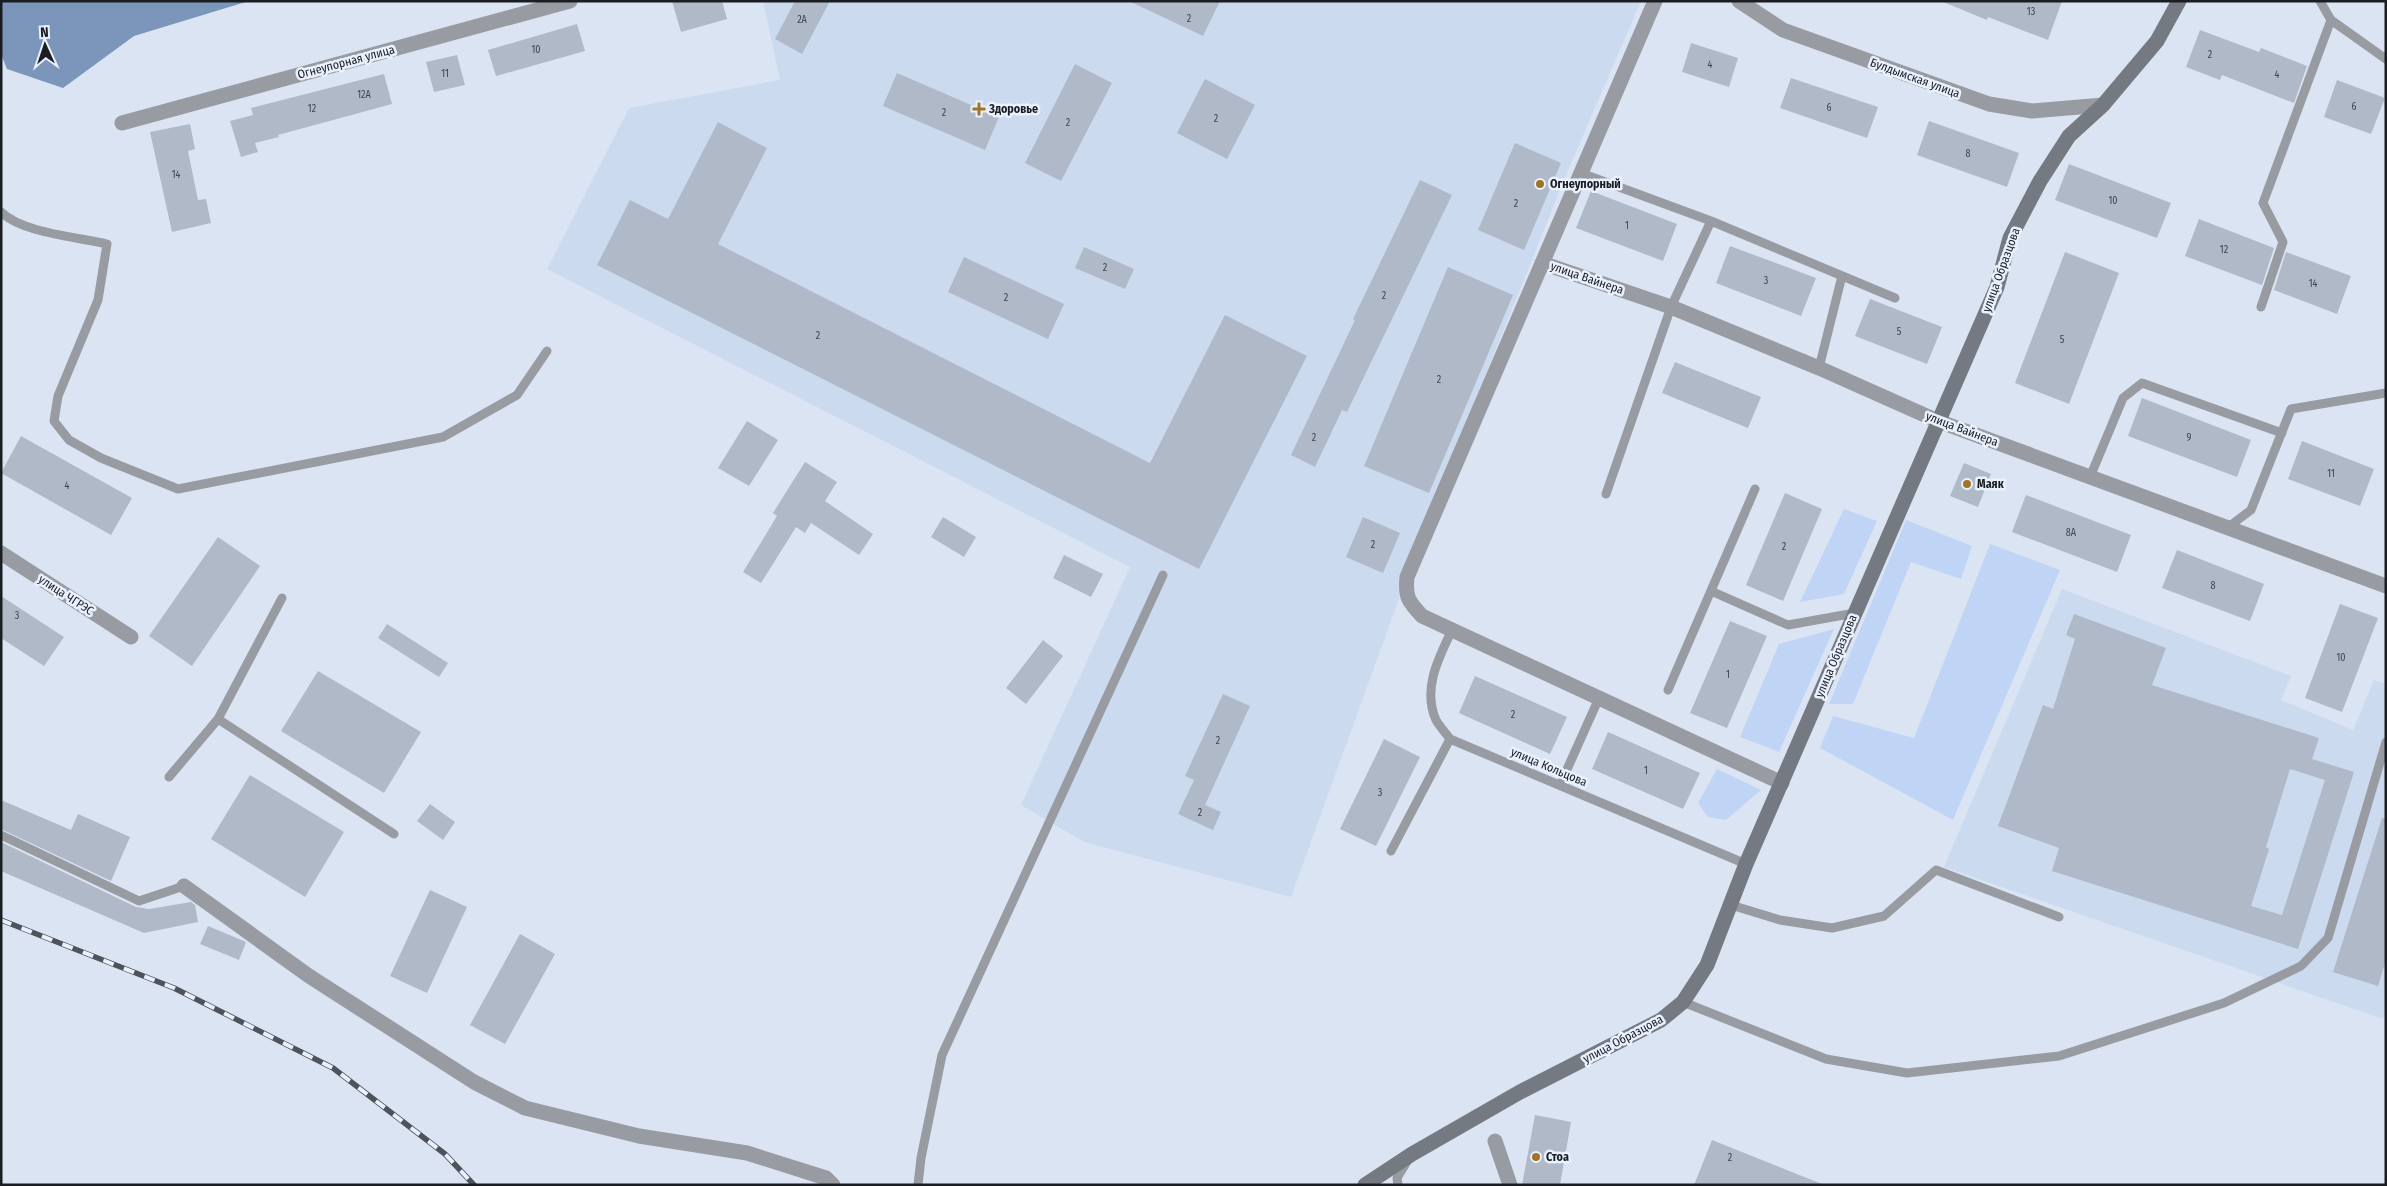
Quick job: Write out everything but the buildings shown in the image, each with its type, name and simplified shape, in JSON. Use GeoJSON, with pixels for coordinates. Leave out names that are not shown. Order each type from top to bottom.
{"type":"FeatureCollection","features":[{"type":"Feature","properties":{"kind":"main road","name":"улица Образцова"},"geometry":{"type":"LineString","coordinates":[[1365,1185],[1412,1154],[1520,1092],[1661,1020],[1683,1002],[1707,965],[1746,864],[1997,288],[2010,238],[2035,189],[2069,136],[2103,105],[2157,41],[2179,1]]}},
{"type":"Feature","properties":{"kind":"street","name":"Огнеупорная улица"},"geometry":{"type":"LineString","coordinates":[[122,123],[570,1]]}},
{"type":"Feature","properties":{"kind":"street"},"geometry":{"type":"LineString","coordinates":[[1655,1],[1407,577],[1406,593],[1411,604],[1422,616],[1782,783]]}},
{"type":"Feature","properties":{"kind":"street","name":"Булдымская улица"},"geometry":{"type":"LineString","coordinates":[[1739,1],[1783,30],[1989,104],[2032,111],[2103,105]]}},
{"type":"Feature","properties":{"kind":"street","name":"улица Вайнера"},"geometry":{"type":"LineString","coordinates":[[1542,263],[1671,307],[1819,368],[1938,421],[2386,586]]}},
{"type":"Feature","properties":{"kind":"street","name":"улица ЧГРЭС"},"geometry":{"type":"LineString","coordinates":[[1,554],[131,637]]}},
{"type":"Feature","properties":{"kind":"street"},"geometry":{"type":"LineString","coordinates":[[184,886],[310,976],[474,1082],[525,1108],[639,1136],[747,1154],[826,1178],[833,1185]]}},
{"type":"Feature","properties":{"kind":"street"},"geometry":{"type":"LineString","coordinates":[[1495,1141],[1510,1185]]}},
{"type":"Feature","properties":{"kind":"lane"},"geometry":{"type":"LineString","coordinates":[[2320,1],[2331,20],[2386,59]]}},
{"type":"Feature","properties":{"kind":"lane"},"geometry":{"type":"LineString","coordinates":[[2261,307],[2283,242],[2263,203],[2331,20]]}},
{"type":"Feature","properties":{"kind":"lane"},"geometry":{"type":"LineString","coordinates":[[1581,173],[1711,222],[1896,298]]}},
{"type":"Feature","properties":{"kind":"lane"},"geometry":{"type":"LineString","coordinates":[[1,212],[31,228],[107,244],[98,300],[58,396],[54,421],[68,440],[101,458],[178,489],[443,437],[517,395],[547,351]]}},
{"type":"Feature","properties":{"kind":"lane"},"geometry":{"type":"LineString","coordinates":[[1606,494],[1671,307],[1711,222]]}},
{"type":"Feature","properties":{"kind":"lane"},"geometry":{"type":"LineString","coordinates":[[1819,368],[1842,276]]}},
{"type":"Feature","properties":{"kind":"lane"},"geometry":{"type":"LineString","coordinates":[[2090,477],[2123,398],[2142,383],[2282,433]]}},
{"type":"Feature","properties":{"kind":"lane"},"geometry":{"type":"LineString","coordinates":[[2227,528],[2251,510],[2291,409],[2386,394]]}},
{"type":"Feature","properties":{"kind":"lane"},"geometry":{"type":"LineString","coordinates":[[1668,690],[1754,489]]}},
{"type":"Feature","properties":{"kind":"lane"},"geometry":{"type":"LineString","coordinates":[[918,1185],[921,1158],[942,1055],[1163,575]]}},
{"type":"Feature","properties":{"kind":"lane"},"geometry":{"type":"LineString","coordinates":[[1711,590],[1788,625],[1854,613]]}},
{"type":"Feature","properties":{"kind":"lane"},"geometry":{"type":"LineString","coordinates":[[169,777],[218,719],[282,598]]}},
{"type":"Feature","properties":{"kind":"lane"},"geometry":{"type":"LineString","coordinates":[[1392,851],[1450,739],[1436,719],[1431,691],[1435,665],[1452,630]]}},
{"type":"Feature","properties":{"kind":"lane"},"geometry":{"type":"LineString","coordinates":[[1560,785],[1599,698]]}},
{"type":"Feature","properties":{"kind":"lane"},"geometry":{"type":"LineString","coordinates":[[218,719],[394,834]]}},
{"type":"Feature","properties":{"kind":"lane","name":"улица Кольцова"},"geometry":{"type":"LineString","coordinates":[[1450,739],[1746,864]]}},
{"type":"Feature","properties":{"kind":"lane"},"geometry":{"type":"LineString","coordinates":[[1683,1002],[1826,1059],[1907,1073],[2058,1056],[2224,1003],[2301,966],[2328,938],[2386,742]]}},
{"type":"Feature","properties":{"kind":"lane"},"geometry":{"type":"LineString","coordinates":[[1,835],[139,900],[184,886]]}},
{"type":"Feature","properties":{"kind":"lane"},"geometry":{"type":"LineString","coordinates":[[1731,905],[1780,920],[1832,928],[1884,916],[1936,870],[2059,917]]}},
{"type":"Feature","properties":{"kind":"lane"},"geometry":{"type":"LineString","coordinates":[[1398,1185],[1397,1178],[1412,1154]]}},
{"type":"Feature","properties":{"kind":"shaded area"},"geometry":{"type":"Polygon","coordinates":[[[1,1],[249,1],[134,36],[63,88],[7,69],[1,54],[1,1]]]}},
{"type":"Feature","properties":{"kind":"shaded area"},"geometry":{"type":"Polygon","coordinates":[[[763,1],[1641,1],[1569,168],[1433,505],[1291,897],[1084,842],[1021,805],[1130,567],[547,269],[629,108],[780,80],[763,1]]]}},
{"type":"Feature","properties":{"kind":"shaded area"},"geometry":{"type":"Polygon","coordinates":[[[1844,509],[1877,521],[1844,594],[1800,602],[1844,509]]]}},
{"type":"Feature","properties":{"kind":"shaded area"},"geometry":{"type":"Polygon","coordinates":[[[1906,520],[1972,546],[1961,579],[1911,562],[1853,704],[1829,704],[1906,520]]]}},
{"type":"Feature","properties":{"kind":"shaded area"},"geometry":{"type":"Polygon","coordinates":[[[1990,544],[2060,570],[1953,820],[1820,748],[1833,716],[1914,738],[1990,544]]]}},
{"type":"Feature","properties":{"kind":"shaded area"},"geometry":{"type":"Polygon","coordinates":[[[2062,589],[2291,676],[2281,700],[2353,730],[2374,680],[2386,684],[2386,1010],[2383,1019],[1944,867],[2062,589]]]}},
{"type":"Feature","properties":{"kind":"shaded area"},"geometry":{"type":"Polygon","coordinates":[[[1834,629],[1779,752],[1740,737],[1779,644],[1834,629]]]}},
{"type":"Feature","properties":{"kind":"shaded area"},"geometry":{"type":"Polygon","coordinates":[[[1717,769],[1761,790],[1726,820],[1708,817],[1698,803],[1717,769]]]}},
{"type":"Feature","properties":{"kind":"railway"},"geometry":{"type":"LineString","coordinates":[[1,920],[174,988],[333,1068],[445,1154],[474,1185]]}},
{"type":"Feature","properties":{"kind":"place","name":"Здоровье"},"geometry":{"type":"Point","coordinates":[979,109]}},
{"type":"Feature","properties":{"kind":"place","name":"Огнеупорный"},"geometry":{"type":"Point","coordinates":[1540,184]}},
{"type":"Feature","properties":{"kind":"place","name":"Маяк"},"geometry":{"type":"Point","coordinates":[1967,484]}},
{"type":"Feature","properties":{"kind":"place","name":"Стоа"},"geometry":{"type":"Point","coordinates":[1536,1157]}}]}
